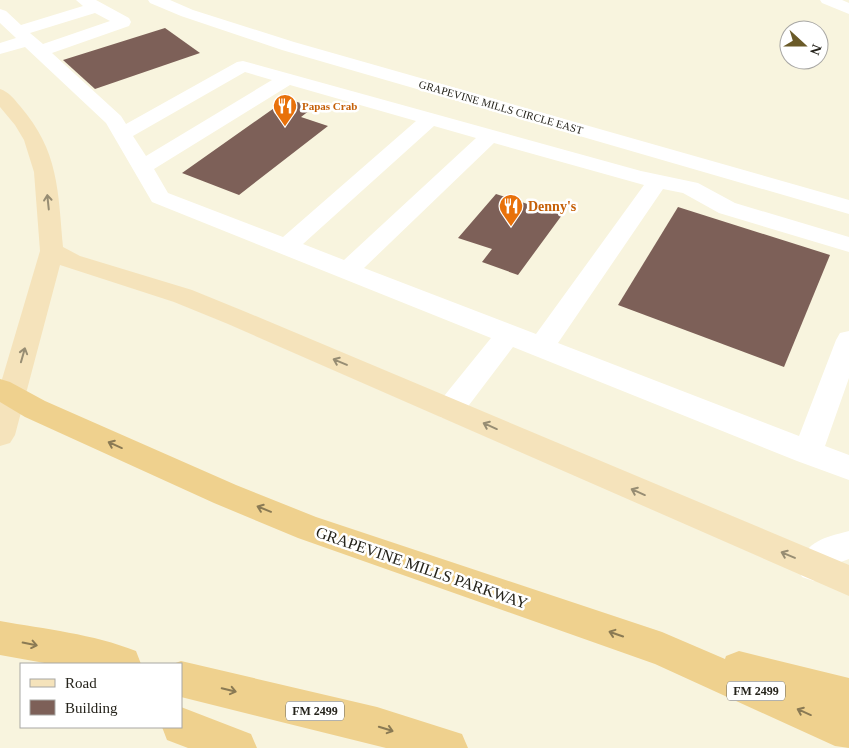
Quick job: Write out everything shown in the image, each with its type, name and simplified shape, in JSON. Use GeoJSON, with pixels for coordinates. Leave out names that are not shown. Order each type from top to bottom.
{"type":"FeatureCollection","features":[{"type":"Feature","properties":{"kind":"highway","name":"GRAPEVINE MILLS PARKWAY"},"geometry":{"type":"LineString","coordinates":[[0,389],[35,409],[225,494],[309,528],[662,649],[849,732]]}},
{"type":"Feature","properties":{"kind":"highway"},"geometry":{"type":"LineString","coordinates":[[0,638],[71,657],[115,663]]}},
{"type":"Feature","properties":{"kind":"highway"},"geometry":{"type":"LineString","coordinates":[[662,649],[849,697]]}},
{"type":"Feature","properties":{"kind":"highway","name":"FM 2499"},"geometry":{"type":"LineString","coordinates":[[182,678],[377,726],[448,748]]}},
{"type":"Feature","properties":{"kind":"highway"},"geometry":{"type":"LineString","coordinates":[[182,726],[237,748]]}},
{"type":"Feature","properties":{"kind":"main road"},"geometry":{"type":"LineString","coordinates":[[0,95],[23,122],[34,140],[45,172],[52,251],[0,435]]}},
{"type":"Feature","properties":{"kind":"main road"},"geometry":{"type":"LineString","coordinates":[[52,251],[72,260],[192,299],[849,581]]}},
{"type":"Feature","properties":{"kind":"street","name":"GRAPEVINE MILLS CIRCLE EAST"},"geometry":{"type":"LineString","coordinates":[[156,0],[233,29],[332,59],[849,207]]}},
{"type":"Feature","properties":{"kind":"street"},"geometry":{"type":"LineString","coordinates":[[828,0],[849,9]]}},
{"type":"Feature","properties":{"kind":"street"},"geometry":{"type":"LineString","coordinates":[[0,49],[29,41],[123,22],[90,4],[29,41]]}},
{"type":"Feature","properties":{"kind":"street"},"geometry":{"type":"LineString","coordinates":[[0,14],[114,120],[160,197],[849,468]]}},
{"type":"Feature","properties":{"kind":"street"},"geometry":{"type":"LineString","coordinates":[[142,167],[332,59]]}},
{"type":"Feature","properties":{"kind":"street"},"geometry":{"type":"LineString","coordinates":[[122,134],[243,66],[489,136],[690,188],[727,208],[849,246]]}},
{"type":"Feature","properties":{"kind":"street"},"geometry":{"type":"LineString","coordinates":[[460,128],[484,102]]}},
{"type":"Feature","properties":{"kind":"street"},"geometry":{"type":"LineString","coordinates":[[286,247],[430,119]]}},
{"type":"Feature","properties":{"kind":"street"},"geometry":{"type":"LineString","coordinates":[[347,271],[489,136]]}},
{"type":"Feature","properties":{"kind":"street"},"geometry":{"type":"LineString","coordinates":[[540,348],[658,181]]}},
{"type":"Feature","properties":{"kind":"street"},"geometry":{"type":"LineString","coordinates":[[450,409],[508,335]]}},
{"type":"Feature","properties":{"kind":"street"},"geometry":{"type":"LineString","coordinates":[[808,452],[849,340]]}},
{"type":"Feature","properties":{"kind":"street"},"geometry":{"type":"LineString","coordinates":[[814,566],[827,551],[849,545]]}},
{"type":"Feature","properties":{"kind":"building"},"geometry":{"type":"Polygon","coordinates":[[[165,28],[200,53],[95,89],[63,60],[165,28]]]}},
{"type":"Feature","properties":{"kind":"building"},"geometry":{"type":"Polygon","coordinates":[[[287,99],[314,107],[301,117],[328,126],[239,195],[182,173],[287,99]]]}},
{"type":"Feature","properties":{"kind":"building","name":"Denny's"},"geometry":{"type":"Polygon","coordinates":[[[496,194],[562,215],[518,275],[482,262],[492,249],[458,238],[496,194]]]}},
{"type":"Feature","properties":{"kind":"building"},"geometry":{"type":"Polygon","coordinates":[[[678,207],[830,255],[784,367],[618,305],[678,207]]]}},
{"type":"Feature","properties":{"kind":"place","name":"Papas Crab"},"geometry":{"type":"Point","coordinates":[285,127]}},
{"type":"Feature","properties":{"kind":"place","name":"Denny's"},"geometry":{"type":"Point","coordinates":[511,227]}}]}
